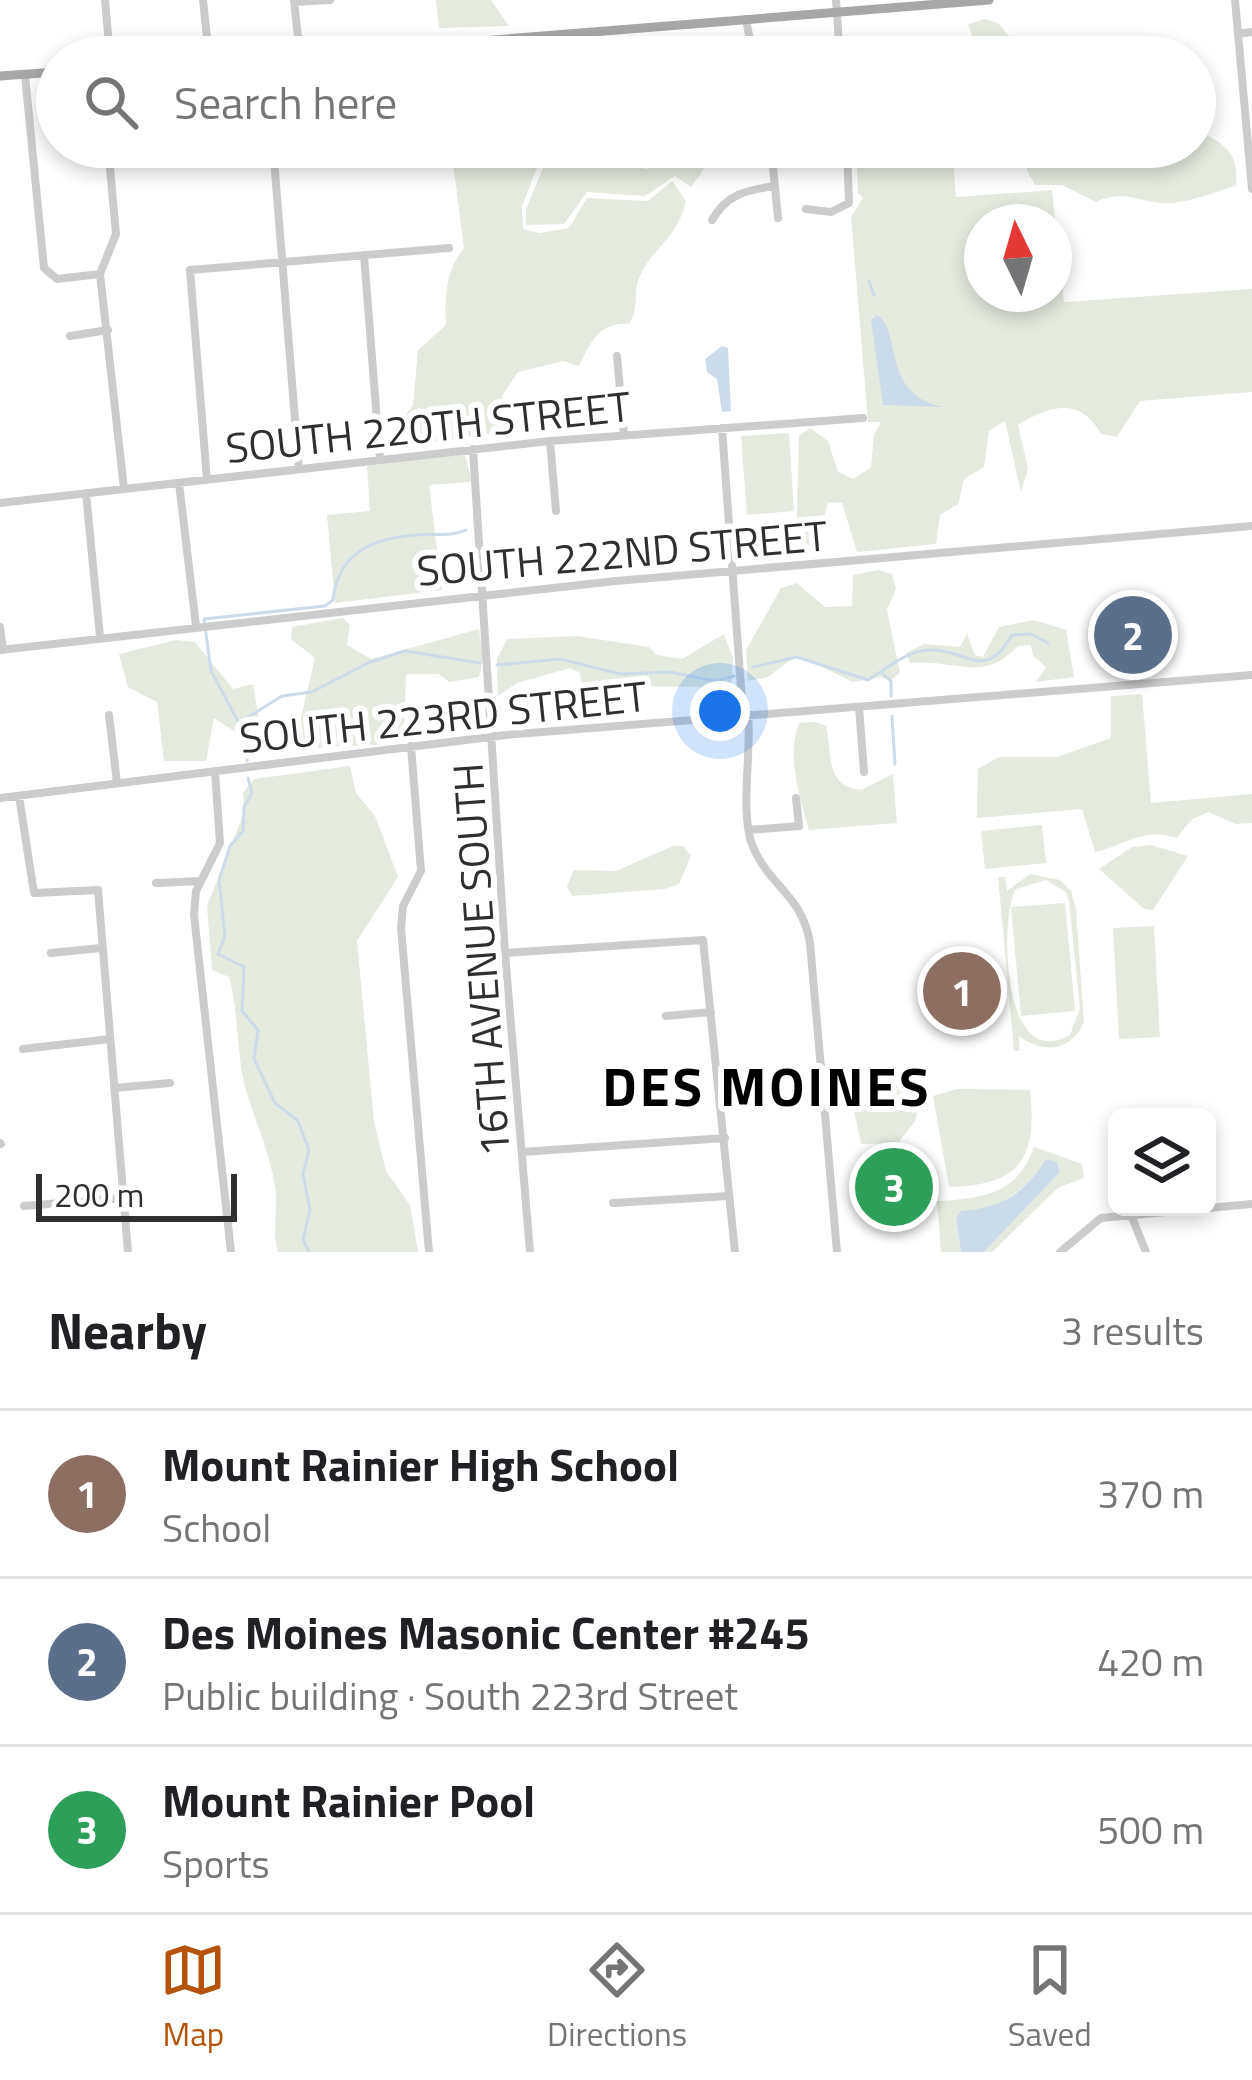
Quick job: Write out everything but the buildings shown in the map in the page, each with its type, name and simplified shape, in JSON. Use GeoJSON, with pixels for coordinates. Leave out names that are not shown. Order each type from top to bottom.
{"type":"FeatureCollection","features":[{"type":"Feature","properties":{"kind":"main road"},"geometry":{"type":"LineString","coordinates":[[541,36],[746,19],[836,6],[988,0]]}},
{"type":"Feature","properties":{"kind":"main road"},"geometry":{"type":"LineString","coordinates":[[0,76],[36,74]]}},
{"type":"Feature","properties":{"kind":"street"},"geometry":{"type":"LineString","coordinates":[[105,0],[108,36]]}},
{"type":"Feature","properties":{"kind":"street"},"geometry":{"type":"LineString","coordinates":[[203,0],[207,36]]}},
{"type":"Feature","properties":{"kind":"street"},"geometry":{"type":"LineString","coordinates":[[298,36],[294,1],[330,0]]}},
{"type":"Feature","properties":{"kind":"street"},"geometry":{"type":"LineString","coordinates":[[1234,0],[1248,100],[1252,189]]}},
{"type":"Feature","properties":{"kind":"street"},"geometry":{"type":"LineString","coordinates":[[836,6],[838,36]]}},
{"type":"Feature","properties":{"kind":"street"},"geometry":{"type":"LineString","coordinates":[[746,19],[749,36]]}},
{"type":"Feature","properties":{"kind":"street"},"geometry":{"type":"LineString","coordinates":[[1238,34],[1252,32]]}},
{"type":"Feature","properties":{"kind":"street"},"geometry":{"type":"LineString","coordinates":[[25,75],[44,268],[57,279],[100,274]]}},
{"type":"Feature","properties":{"kind":"street"},"geometry":{"type":"LineString","coordinates":[[110,168],[116,234],[100,274],[124,490]]}},
{"type":"Feature","properties":{"kind":"street"},"geometry":{"type":"LineString","coordinates":[[275,168],[299,469]]}},
{"type":"Feature","properties":{"kind":"street"},"geometry":{"type":"LineString","coordinates":[[773,168],[778,218]]}},
{"type":"Feature","properties":{"kind":"street"},"geometry":{"type":"LineString","coordinates":[[806,209],[831,212],[849,203],[848,168]]}},
{"type":"Feature","properties":{"kind":"street"},"geometry":{"type":"LineString","coordinates":[[712,220],[722,202],[775,186]]}},
{"type":"Feature","properties":{"kind":"street"},"geometry":{"type":"LineString","coordinates":[[207,479],[190,270],[449,248]]}},
{"type":"Feature","properties":{"kind":"street"},"geometry":{"type":"LineString","coordinates":[[364,255],[380,460]]}},
{"type":"Feature","properties":{"kind":"street"},"geometry":{"type":"LineString","coordinates":[[70,336],[108,330]]}},
{"type":"Feature","properties":{"kind":"street"},"geometry":{"type":"LineString","coordinates":[[617,356],[624,435]]}},
{"type":"Feature","properties":{"kind":"street","name":"SOUTH 220TH STREET"},"geometry":{"type":"LineString","coordinates":[[0,503],[550,441],[863,418]]}},
{"type":"Feature","properties":{"kind":"street"},"geometry":{"type":"LineString","coordinates":[[722,428],[746,715],[749,830],[759,859],[801,908],[808,928],[837,1252]]}},
{"type":"Feature","properties":{"kind":"street"},"geometry":{"type":"LineString","coordinates":[[550,441],[556,511]]}},
{"type":"Feature","properties":{"kind":"street","name":"16TH AVENUE SOUTH"},"geometry":{"type":"LineString","coordinates":[[472,449],[530,1252]]}},
{"type":"Feature","properties":{"kind":"street"},"geometry":{"type":"LineString","coordinates":[[179,483],[196,626]]}},
{"type":"Feature","properties":{"kind":"street"},"geometry":{"type":"LineString","coordinates":[[86,494],[100,638]]}},
{"type":"Feature","properties":{"kind":"street","name":"SOUTH 222ND STREET"},"geometry":{"type":"LineString","coordinates":[[2,650],[485,594],[1252,526]]}},
{"type":"Feature","properties":{"kind":"street"},"geometry":{"type":"LineString","coordinates":[[0,626],[2,650]]}},
{"type":"Feature","properties":{"kind":"street","name":"SOUTH 223RD STREET"},"geometry":{"type":"LineString","coordinates":[[0,798],[495,736],[1252,675]]}},
{"type":"Feature","properties":{"kind":"street"},"geometry":{"type":"LineString","coordinates":[[859,707],[864,772]]}},
{"type":"Feature","properties":{"kind":"street"},"geometry":{"type":"LineString","coordinates":[[109,715],[117,784]]}},
{"type":"Feature","properties":{"kind":"street"},"geometry":{"type":"LineString","coordinates":[[411,746],[421,872],[403,906],[401,928],[429,1252]]}},
{"type":"Feature","properties":{"kind":"street"},"geometry":{"type":"LineString","coordinates":[[215,772],[221,835],[200,881],[194,914],[231,1252]]}},
{"type":"Feature","properties":{"kind":"street"},"geometry":{"type":"LineString","coordinates":[[19,796],[34,893],[98,890],[128,1252]]}},
{"type":"Feature","properties":{"kind":"street"},"geometry":{"type":"LineString","coordinates":[[749,830],[799,826],[796,798]]}},
{"type":"Feature","properties":{"kind":"street"},"geometry":{"type":"LineString","coordinates":[[156,883],[200,881]]}},
{"type":"Feature","properties":{"kind":"street"},"geometry":{"type":"LineString","coordinates":[[505,952],[703,940],[735,1252]]}},
{"type":"Feature","properties":{"kind":"street"},"geometry":{"type":"LineString","coordinates":[[51,952],[101,948]]}},
{"type":"Feature","properties":{"kind":"street"},"geometry":{"type":"LineString","coordinates":[[666,1016],[711,1012]]}},
{"type":"Feature","properties":{"kind":"street"},"geometry":{"type":"LineString","coordinates":[[23,1049],[110,1039]]}},
{"type":"Feature","properties":{"kind":"street"},"geometry":{"type":"LineString","coordinates":[[114,1088],[170,1083]]}},
{"type":"Feature","properties":{"kind":"street"},"geometry":{"type":"LineString","coordinates":[[522,1152],[725,1138]]}},
{"type":"Feature","properties":{"kind":"street"},"geometry":{"type":"LineString","coordinates":[[613,1203],[729,1196]]}},
{"type":"Feature","properties":{"kind":"street"},"geometry":{"type":"LineString","coordinates":[[24,1206],[122,1198]]}},
{"type":"Feature","properties":{"kind":"street"},"geometry":{"type":"LineString","coordinates":[[1216,1207],[1252,1204]]}},
{"type":"Feature","properties":{"kind":"street"},"geometry":{"type":"LineString","coordinates":[[1060,1252],[1093,1221],[1120,1216]]}},
{"type":"Feature","properties":{"kind":"street"},"geometry":{"type":"LineString","coordinates":[[1132,1216],[1146,1252]]}},
{"type":"Feature","properties":{"kind":"shaded area"},"geometry":{"type":"Polygon","coordinates":[[[436,0],[491,0],[509,26],[439,28],[436,0]]]}},
{"type":"Feature","properties":{"kind":"shaded area"},"geometry":{"type":"Polygon","coordinates":[[[985,19],[998,23],[1009,36],[972,36],[968,24],[985,19]]]}},
{"type":"Feature","properties":{"kind":"shaded area"},"geometry":{"type":"Polygon","coordinates":[[[1216,141],[1232,156],[1236,186],[1180,202],[1121,196],[1096,202],[1062,185],[1035,185],[1027,170],[1216,168],[1216,141]]]}},
{"type":"Feature","properties":{"kind":"shaded area"},"geometry":{"type":"Polygon","coordinates":[[[454,168],[537,168],[522,206],[523,229],[539,233],[569,228],[587,198],[648,201],[672,181],[686,201],[676,226],[640,276],[629,324],[603,330],[579,366],[563,361],[518,372],[502,396],[499,432],[398,448],[388,439],[413,405],[418,350],[446,325],[448,285],[464,248],[454,168]]]}},
{"type":"Feature","properties":{"kind":"shaded area"},"geometry":{"type":"Polygon","coordinates":[[[543,168],[705,168],[691,187],[675,176],[645,196],[587,192],[564,224],[526,225],[526,209],[543,168]]]}},
{"type":"Feature","properties":{"kind":"shaded area"},"geometry":{"type":"Polygon","coordinates":[[[857,168],[954,168],[956,197],[1052,190],[1054,204],[964,204],[964,312],[1072,312],[1072,301],[1252,289],[1252,392],[1140,401],[1117,437],[1101,434],[1084,414],[1074,410],[1042,413],[1018,425],[1028,469],[1021,492],[1005,421],[989,431],[984,467],[964,479],[958,504],[940,515],[936,544],[857,552],[842,503],[828,502],[822,525],[824,551],[785,558],[777,555],[796,547],[799,436],[810,428],[828,441],[838,472],[853,479],[871,467],[874,435],[881,422],[868,422],[851,217],[863,198],[858,193],[857,168]]]}},
{"type":"Feature","properties":{"kind":"shaded area"},"geometry":{"type":"Polygon","coordinates":[[[789,433],[794,511],[747,515],[741,436],[789,433]]]}},
{"type":"Feature","properties":{"kind":"shaded area"},"geometry":{"type":"Polygon","coordinates":[[[465,455],[472,482],[429,485],[442,590],[335,603],[327,515],[370,511],[367,466],[465,455]]]}},
{"type":"Feature","properties":{"kind":"shaded area"},"geometry":{"type":"Polygon","coordinates":[[[878,570],[892,574],[896,589],[887,610],[900,673],[889,681],[881,677],[853,682],[797,655],[768,677],[748,681],[746,650],[781,588],[797,583],[825,607],[852,606],[853,575],[878,570]]]}},
{"type":"Feature","properties":{"kind":"shaded area"},"geometry":{"type":"Polygon","coordinates":[[[343,618],[350,625],[347,645],[371,659],[479,629],[483,659],[479,677],[449,682],[439,674],[406,674],[404,738],[393,744],[316,748],[304,742],[300,722],[315,658],[291,639],[292,627],[343,618]]]}},
{"type":"Feature","properties":{"kind":"shaded area"},"geometry":{"type":"Polygon","coordinates":[[[1034,620],[1066,630],[1074,677],[1036,682],[1046,667],[1033,656],[1031,645],[1018,646],[993,664],[980,667],[910,663],[906,653],[924,644],[960,647],[967,634],[975,655],[983,657],[999,627],[1034,620]]]}},
{"type":"Feature","properties":{"kind":"shaded area"},"geometry":{"type":"Polygon","coordinates":[[[724,634],[733,658],[731,684],[591,686],[581,684],[580,673],[570,668],[517,683],[498,696],[497,659],[507,639],[577,636],[649,647],[657,655],[682,659],[724,634]]]}},
{"type":"Feature","properties":{"kind":"shaded area"},"geometry":{"type":"Polygon","coordinates":[[[176,640],[195,642],[233,689],[253,684],[259,719],[255,730],[242,736],[214,718],[206,761],[164,761],[157,702],[128,687],[119,654],[176,640]]]}},
{"type":"Feature","properties":{"kind":"shaded area"},"geometry":{"type":"Polygon","coordinates":[[[1142,694],[1151,803],[1252,794],[1252,823],[1236,824],[1208,812],[1191,820],[1177,838],[1144,836],[1095,852],[1082,809],[977,818],[978,769],[999,757],[1057,757],[1111,738],[1111,696],[1142,694]]]}},
{"type":"Feature","properties":{"kind":"shaded area"},"geometry":{"type":"Polygon","coordinates":[[[799,723],[826,726],[832,767],[841,782],[861,790],[893,774],[897,823],[809,830],[794,749],[799,723]]]}},
{"type":"Feature","properties":{"kind":"shaded area"},"geometry":{"type":"Polygon","coordinates":[[[350,766],[356,793],[375,816],[398,877],[357,941],[374,1122],[386,1171],[410,1205],[418,1252],[278,1252],[273,1175],[244,1082],[229,977],[212,970],[207,906],[244,813],[243,793],[254,779],[350,766]]]}},
{"type":"Feature","properties":{"kind":"shaded area"},"geometry":{"type":"Polygon","coordinates":[[[1042,825],[1046,863],[985,869],[981,831],[1042,825]]]}},
{"type":"Feature","properties":{"kind":"shaded area"},"geometry":{"type":"Polygon","coordinates":[[[1151,845],[1188,856],[1153,910],[1144,909],[1099,869],[1132,847],[1151,845]]]}},
{"type":"Feature","properties":{"kind":"shaded area"},"geometry":{"type":"Polygon","coordinates":[[[683,846],[691,856],[679,884],[572,896],[567,886],[574,870],[616,871],[683,846]]]}},
{"type":"Feature","properties":{"kind":"shaded area"},"geometry":{"type":"Polygon","coordinates":[[[1030,874],[1060,880],[1071,891],[1084,1022],[1072,1039],[1056,1047],[1037,1046],[1019,1036],[1019,1051],[1014,1051],[998,877],[1005,877],[1007,891],[1030,874]],[[1046,880],[1016,889],[1011,903],[1008,955],[1017,1012],[1029,1032],[1046,1041],[1070,1035],[1080,1008],[1066,892],[1046,880]]]}},
{"type":"Feature","properties":{"kind":"shaded area"},"geometry":{"type":"Polygon","coordinates":[[[1065,903],[1075,1011],[1021,1016],[1011,907],[1065,903]]]}},
{"type":"Feature","properties":{"kind":"shaded area"},"geometry":{"type":"Polygon","coordinates":[[[1154,926],[1160,1037],[1119,1039],[1113,928],[1154,926]]]}},
{"type":"Feature","properties":{"kind":"shaded area"},"geometry":{"type":"Polygon","coordinates":[[[885,1082],[920,1085],[916,1120],[898,1143],[861,1144],[850,1091],[885,1082]]]}},
{"type":"Feature","properties":{"kind":"shaded area"},"geometry":{"type":"Polygon","coordinates":[[[957,1089],[1030,1090],[1031,1134],[1019,1164],[1008,1174],[949,1187],[933,1096],[957,1089]]]}},
{"type":"Feature","properties":{"kind":"shaded area"},"geometry":{"type":"Polygon","coordinates":[[[1034,1147],[1082,1164],[1084,1178],[1058,1188],[992,1252],[984,1252],[1060,1172],[1046,1159],[1007,1199],[956,1219],[961,1252],[941,1252],[937,1201],[996,1191],[1018,1175],[1034,1147]]]}},
{"type":"Feature","properties":{"kind":"water"},"geometry":{"type":"Polygon","coordinates":[[[877,315],[885,323],[910,390],[944,407],[883,405],[871,320],[877,315]]]}},
{"type":"Feature","properties":{"kind":"water"},"geometry":{"type":"Polygon","coordinates":[[[722,346],[728,348],[731,411],[722,412],[717,379],[707,372],[705,359],[722,346]]]}},
{"type":"Feature","properties":{"kind":"water"},"geometry":{"type":"Polygon","coordinates":[[[1046,1159],[1057,1162],[1060,1172],[984,1252],[961,1252],[956,1219],[961,1211],[1010,1197],[1046,1159]]]}},
{"type":"Feature","properties":{"kind":"waterway"},"geometry":{"type":"LineString","coordinates":[[869,281],[874,295]]}},
{"type":"Feature","properties":{"kind":"waterway"},"geometry":{"type":"LineString","coordinates":[[239,723],[211,671],[204,619],[325,606],[333,600],[342,570],[372,544],[466,530]]}},
{"type":"Feature","properties":{"kind":"waterway"},"geometry":{"type":"LineString","coordinates":[[753,667],[797,657],[868,680],[920,651],[983,661],[1002,650],[1012,635],[1031,634],[1048,643]]}},
{"type":"Feature","properties":{"kind":"waterway"},"geometry":{"type":"LineString","coordinates":[[247,761],[248,742],[239,723],[282,696],[312,692],[368,663],[405,651],[480,663]]}},
{"type":"Feature","properties":{"kind":"waterway"},"geometry":{"type":"LineString","coordinates":[[497,665],[560,659],[620,674],[670,672],[715,681],[734,676]]}},
{"type":"Feature","properties":{"kind":"waterway"},"geometry":{"type":"LineString","coordinates":[[882,673],[891,681],[891,696]]}},
{"type":"Feature","properties":{"kind":"waterway"},"geometry":{"type":"LineString","coordinates":[[892,716],[895,764]]}},
{"type":"Feature","properties":{"kind":"waterway"},"geometry":{"type":"LineString","coordinates":[[248,778],[252,793],[244,807],[243,831],[230,846],[219,880],[225,936],[218,954],[244,967],[242,1011],[258,1030],[254,1059],[275,1103],[298,1121],[309,1150],[303,1174],[310,1210],[303,1240],[309,1252]]}},
{"type":"Feature","properties":{"kind":"place","name":"Des Moines Masonic Center #245"},"geometry":{"type":"Point","coordinates":[1133,635]}},
{"type":"Feature","properties":{"kind":"place","name":"Mount Rainier High School"},"geometry":{"type":"Point","coordinates":[962,991]}},
{"type":"Feature","properties":{"kind":"place","name":"Mount Rainier Pool"},"geometry":{"type":"Point","coordinates":[894,1187]}},
{"type":"Feature","properties":{"kind":"district","name":"DES MOINES"},"geometry":{"type":"Point","coordinates":[767,1086]}}]}
